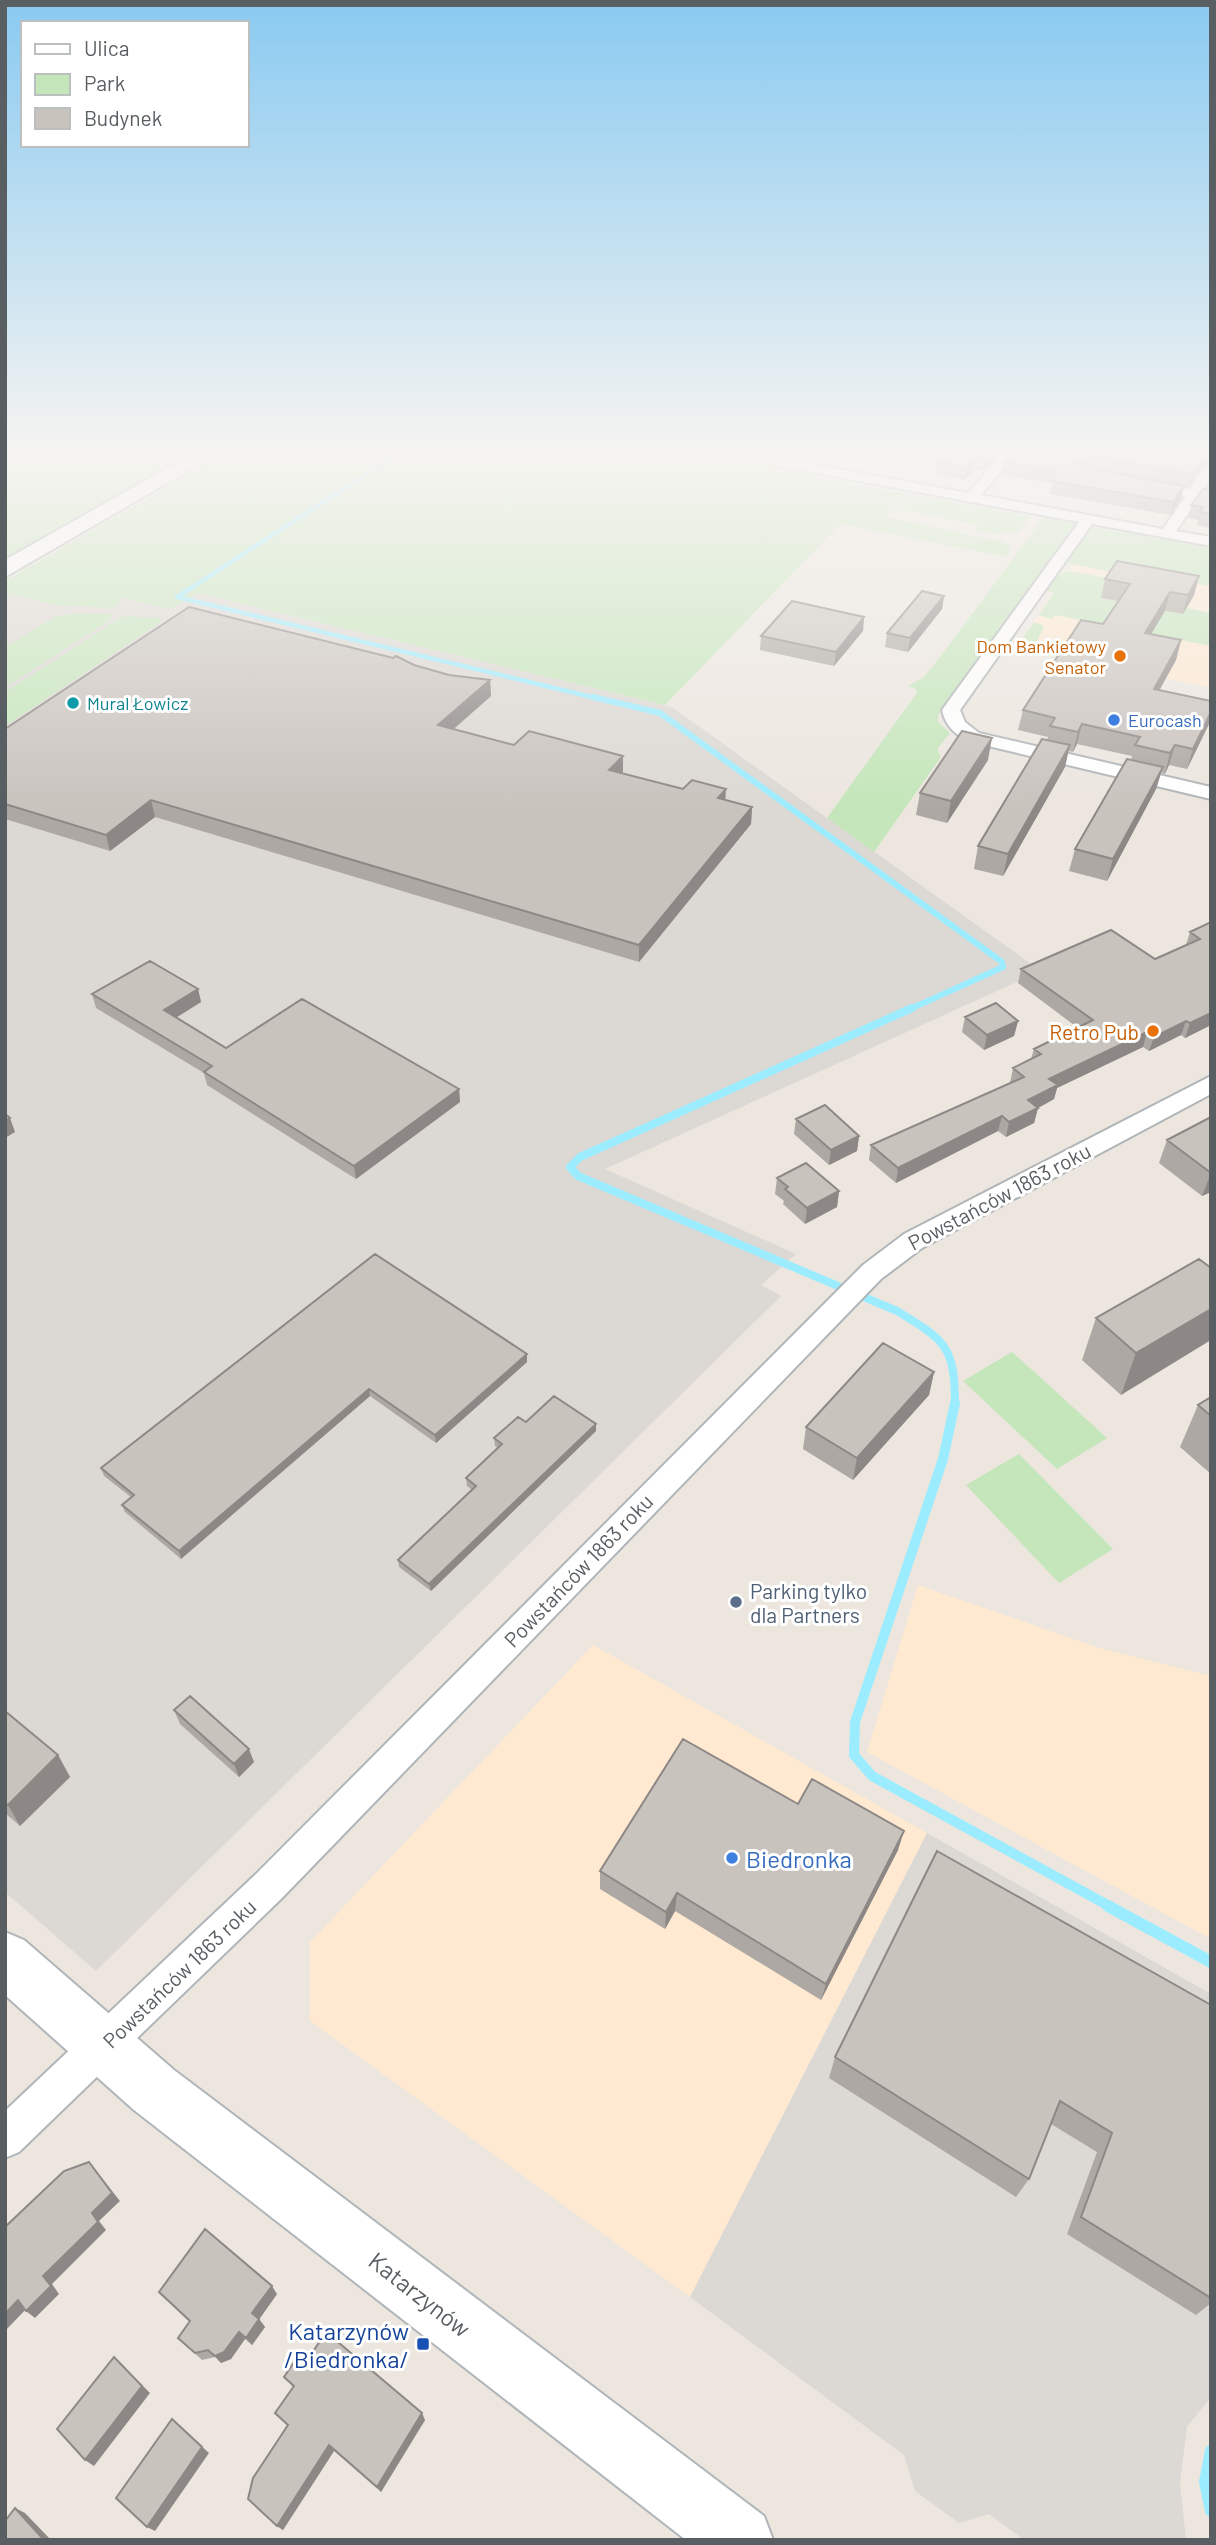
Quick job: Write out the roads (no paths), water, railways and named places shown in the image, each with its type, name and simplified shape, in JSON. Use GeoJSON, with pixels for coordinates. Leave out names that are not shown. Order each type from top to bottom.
{"type":"FeatureCollection","features":[{"type":"Feature","properties":{"kind":"street"},"geometry":{"type":"LineString","coordinates":[[1051,572],[951,710],[952,719],[960,729],[973,737],[1211,793]]}},
{"type":"Feature","properties":{"kind":"street","name":"Powstańców 1863 roku"},"geometry":{"type":"LineString","coordinates":[[5,2138],[268,1886],[865,1278],[913,1241],[1211,1084]]}},
{"type":"Feature","properties":{"kind":"street","name":"Katarzynów"},"geometry":{"type":"LineString","coordinates":[[5,1959],[154,2090],[740,2540]]}},
{"type":"Feature","properties":{"kind":"waterway"},"geometry":{"type":"LineString","coordinates":[[216,572],[177,597],[600,699]]}},
{"type":"Feature","properties":{"kind":"waterway"},"geometry":{"type":"LineString","coordinates":[[593,697],[660,713],[1002,962],[1003,967],[908,1010]]}},
{"type":"Feature","properties":{"kind":"waterway"},"geometry":{"type":"LineString","coordinates":[[912,1008],[580,1157],[570,1167],[578,1176],[897,1311],[926,1330],[944,1347],[953,1370],[955,1403]]}},
{"type":"Feature","properties":{"kind":"waterway"},"geometry":{"type":"LineString","coordinates":[[955,1403],[943,1459],[855,1722],[854,1755],[872,1776],[1111,1907]]}},
{"type":"Feature","properties":{"kind":"waterway"},"geometry":{"type":"LineString","coordinates":[[1108,1906],[1211,1962]]}},
{"type":"Feature","properties":{"kind":"waterway"},"geometry":{"type":"LineString","coordinates":[[1211,2451],[1205,2482],[1211,2511]]}},
{"type":"Feature","properties":{"kind":"place","name":"Dom Bankietowy Senator"},"geometry":{"type":"Point","coordinates":[1120,656]}},
{"type":"Feature","properties":{"kind":"place","name":"Mural Łowicz"},"geometry":{"type":"Point","coordinates":[73,703]}},
{"type":"Feature","properties":{"kind":"place","name":"Eurocash"},"geometry":{"type":"Point","coordinates":[1114,720]}},
{"type":"Feature","properties":{"kind":"place","name":"Retro Pub"},"geometry":{"type":"Point","coordinates":[1153,1031]}},
{"type":"Feature","properties":{"kind":"place","name":"Parking tylko dla Partners"},"geometry":{"type":"Point","coordinates":[736,1602]}},
{"type":"Feature","properties":{"kind":"place","name":"Biedronka"},"geometry":{"type":"Point","coordinates":[732,1858]}},
{"type":"Feature","properties":{"kind":"place","name":"Katarzynów /Biedronka/"},"geometry":{"type":"Point","coordinates":[423,2344]}}]}
